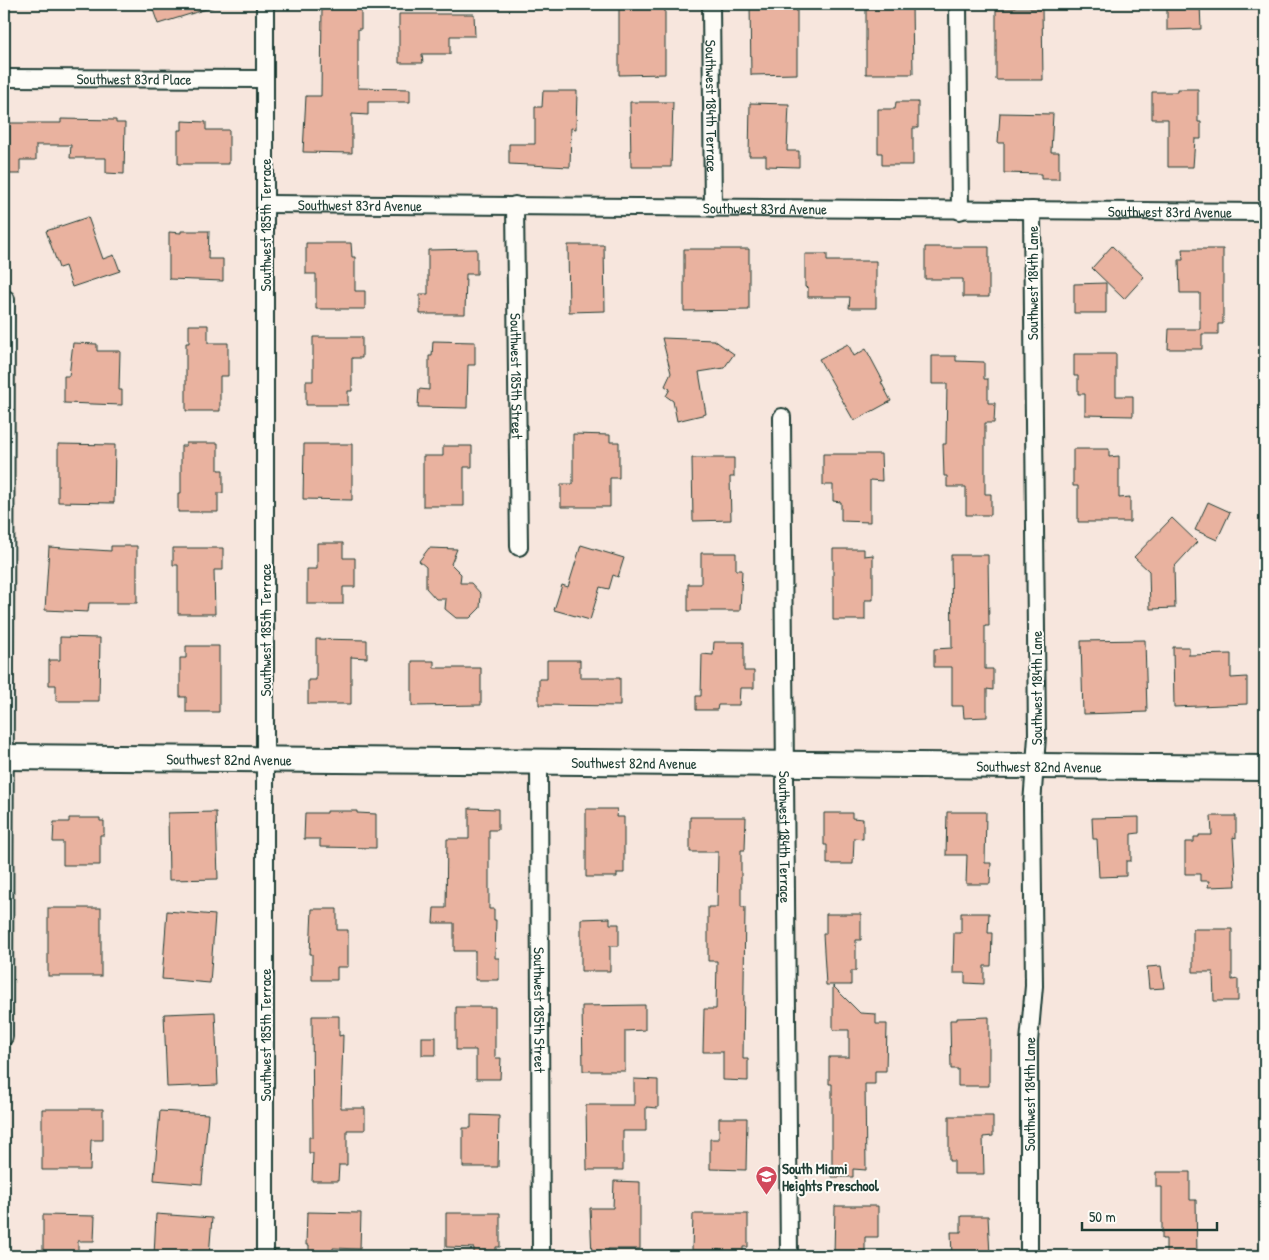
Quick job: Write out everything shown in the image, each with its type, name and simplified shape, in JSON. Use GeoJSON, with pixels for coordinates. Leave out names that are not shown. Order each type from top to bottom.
{"type":"FeatureCollection","features":[{"type":"Feature","properties":{"kind":"street","name":"Southwest 185th Terrace"},"geometry":{"type":"LineString","coordinates":[[265,4],[265,1256]]}},
{"type":"Feature","properties":{"kind":"street","name":"Southwest 184th Terrace"},"geometry":{"type":"LineString","coordinates":[[711,4],[713,208]]}},
{"type":"Feature","properties":{"kind":"street"},"geometry":{"type":"LineString","coordinates":[[958,4],[960,210]]}},
{"type":"Feature","properties":{"kind":"street","name":"Southwest 83rd Place"},"geometry":{"type":"LineString","coordinates":[[4,78],[265,79]]}},
{"type":"Feature","properties":{"kind":"street","name":"Southwest 83rd Avenue"},"geometry":{"type":"LineString","coordinates":[[265,204],[1265,212]]}},
{"type":"Feature","properties":{"kind":"street","name":"Southwest 185th Street"},"geometry":{"type":"LineString","coordinates":[[515,205],[519,547]]}},
{"type":"Feature","properties":{"kind":"street","name":"Southwest 184th Lane"},"geometry":{"type":"LineString","coordinates":[[1028,1256],[1029,1042],[1034,986],[1032,804],[1036,766],[1032,210]]}},
{"type":"Feature","properties":{"kind":"street"},"geometry":{"type":"LineString","coordinates":[[4,1037],[6,299]]}},
{"type":"Feature","properties":{"kind":"street","name":"Southwest 184th Terrace"},"geometry":{"type":"LineString","coordinates":[[782,417],[788,1256]]}},
{"type":"Feature","properties":{"kind":"street","name":"Southwest 82nd Avenue"},"geometry":{"type":"LineString","coordinates":[[5,757],[1265,768]]}},
{"type":"Feature","properties":{"kind":"street","name":"Southwest 185th Street"},"geometry":{"type":"LineString","coordinates":[[538,762],[541,1256]]}},
{"type":"Feature","properties":{"kind":"building"},"geometry":{"type":"Polygon","coordinates":[[[151,4],[212,4],[213,7],[158,24],[151,4]]]}},
{"type":"Feature","properties":{"kind":"building"},"geometry":{"type":"Polygon","coordinates":[[[619,4],[665,4],[665,74],[619,75],[619,4]]]}},
{"type":"Feature","properties":{"kind":"building"},"geometry":{"type":"Polygon","coordinates":[[[750,4],[797,4],[797,74],[751,75],[750,4]]]}},
{"type":"Feature","properties":{"kind":"building"},"geometry":{"type":"Polygon","coordinates":[[[866,4],[912,4],[913,74],[866,74],[866,4]]]}},
{"type":"Feature","properties":{"kind":"building"},"geometry":{"type":"Polygon","coordinates":[[[1167,4],[1200,4],[1201,29],[1167,30],[1167,4]]]}},
{"type":"Feature","properties":{"kind":"building"},"geometry":{"type":"Polygon","coordinates":[[[322,6],[361,6],[361,29],[358,29],[358,88],[410,89],[410,102],[368,102],[368,115],[352,114],[352,153],[303,152],[306,96],[321,96],[322,6]]]}},
{"type":"Feature","properties":{"kind":"building"},"geometry":{"type":"Polygon","coordinates":[[[996,8],[1042,8],[1043,80],[996,80],[996,8]]]}},
{"type":"Feature","properties":{"kind":"building"},"geometry":{"type":"Polygon","coordinates":[[[399,14],[474,14],[475,36],[450,36],[450,54],[422,54],[423,63],[399,63],[399,14]]]}},
{"type":"Feature","properties":{"kind":"building"},"geometry":{"type":"Polygon","coordinates":[[[1177,89],[1198,89],[1198,122],[1201,122],[1201,139],[1195,139],[1193,167],[1168,167],[1168,119],[1152,119],[1152,92],[1177,92],[1177,89]]]}},
{"type":"Feature","properties":{"kind":"building"},"geometry":{"type":"Polygon","coordinates":[[[543,91],[577,91],[576,129],[571,128],[570,167],[509,164],[509,144],[535,144],[535,107],[542,107],[543,91]]]}},
{"type":"Feature","properties":{"kind":"building"},"geometry":{"type":"Polygon","coordinates":[[[630,102],[673,102],[671,167],[631,167],[630,102]]]}},
{"type":"Feature","properties":{"kind":"building"},"geometry":{"type":"Polygon","coordinates":[[[896,102],[918,102],[918,128],[913,128],[913,165],[882,165],[882,153],[878,153],[878,109],[895,109],[896,102]]]}},
{"type":"Feature","properties":{"kind":"building"},"geometry":{"type":"Polygon","coordinates":[[[750,103],[789,104],[787,151],[799,151],[799,167],[766,166],[766,156],[749,156],[750,103]]]}},
{"type":"Feature","properties":{"kind":"building"},"geometry":{"type":"Polygon","coordinates":[[[1000,113],[1053,114],[1051,152],[1059,152],[1059,179],[1041,179],[1041,174],[1004,173],[1004,143],[998,143],[1000,113]]]}},
{"type":"Feature","properties":{"kind":"building"},"geometry":{"type":"Polygon","coordinates":[[[61,119],[116,120],[116,123],[125,123],[124,174],[106,173],[106,158],[70,158],[71,145],[36,145],[36,160],[20,160],[20,174],[4,174],[4,123],[61,123],[61,119]]]}},
{"type":"Feature","properties":{"kind":"building"},"geometry":{"type":"Polygon","coordinates":[[[182,121],[206,122],[206,130],[229,130],[229,164],[178,164],[178,130],[182,130],[182,121]]]}},
{"type":"Feature","properties":{"kind":"building"},"geometry":{"type":"Polygon","coordinates":[[[88,217],[103,259],[114,255],[120,271],[72,287],[65,266],[59,268],[46,231],[88,217]]]}},
{"type":"Feature","properties":{"kind":"building"},"geometry":{"type":"Polygon","coordinates":[[[181,231],[209,231],[208,259],[223,259],[223,281],[169,279],[169,232],[181,233],[181,231]]]}},
{"type":"Feature","properties":{"kind":"building"},"geometry":{"type":"Polygon","coordinates":[[[306,243],[351,243],[352,257],[355,257],[355,291],[365,291],[365,309],[316,309],[316,274],[306,274],[306,243]]]}},
{"type":"Feature","properties":{"kind":"building"},"geometry":{"type":"Polygon","coordinates":[[[568,245],[604,245],[605,311],[569,312],[568,245]]]}},
{"type":"Feature","properties":{"kind":"building"},"geometry":{"type":"Polygon","coordinates":[[[1112,246],[1144,277],[1124,299],[1092,268],[1112,246]]]}},
{"type":"Feature","properties":{"kind":"building"},"geometry":{"type":"Polygon","coordinates":[[[925,247],[989,247],[989,297],[963,297],[963,279],[925,279],[925,247]]]}},
{"type":"Feature","properties":{"kind":"building"},"geometry":{"type":"Polygon","coordinates":[[[477,249],[477,274],[466,274],[465,314],[420,314],[420,294],[428,294],[428,250],[477,249]]]}},
{"type":"Feature","properties":{"kind":"building"},"geometry":{"type":"Polygon","coordinates":[[[684,249],[749,249],[749,310],[684,311],[684,249]]]}},
{"type":"Feature","properties":{"kind":"building"},"geometry":{"type":"Polygon","coordinates":[[[1182,249],[1223,249],[1223,324],[1218,324],[1218,334],[1202,334],[1202,349],[1168,349],[1169,329],[1200,329],[1200,293],[1180,293],[1179,260],[1183,260],[1182,249]]]}},
{"type":"Feature","properties":{"kind":"building"},"geometry":{"type":"Polygon","coordinates":[[[805,254],[827,254],[827,261],[876,261],[876,308],[849,308],[850,297],[808,297],[808,288],[805,287],[805,254]]]}},
{"type":"Feature","properties":{"kind":"building"},"geometry":{"type":"Polygon","coordinates":[[[1106,283],[1106,313],[1074,313],[1074,284],[1106,283]]]}},
{"type":"Feature","properties":{"kind":"building"},"geometry":{"type":"Polygon","coordinates":[[[189,325],[208,325],[208,343],[228,343],[228,376],[220,376],[220,411],[186,411],[186,343],[189,343],[189,325]]]}},
{"type":"Feature","properties":{"kind":"building"},"geometry":{"type":"Polygon","coordinates":[[[313,337],[362,337],[362,358],[352,358],[352,391],[348,391],[348,405],[306,405],[306,381],[313,381],[313,337]]]}},
{"type":"Feature","properties":{"kind":"building"},"geometry":{"type":"Polygon","coordinates":[[[662,338],[714,340],[734,354],[724,368],[699,372],[706,414],[677,421],[673,401],[666,396],[670,389],[665,386],[671,373],[662,338]]]}},
{"type":"Feature","properties":{"kind":"building"},"geometry":{"type":"Polygon","coordinates":[[[433,341],[475,342],[475,365],[468,365],[467,408],[418,407],[419,389],[429,390],[429,356],[432,356],[433,341]]]}},
{"type":"Feature","properties":{"kind":"building"},"geometry":{"type":"Polygon","coordinates":[[[73,343],[97,344],[97,351],[120,351],[119,390],[122,390],[122,405],[64,403],[64,376],[69,376],[73,343]]]}},
{"type":"Feature","properties":{"kind":"building"},"geometry":{"type":"Polygon","coordinates":[[[848,344],[854,356],[866,349],[891,401],[854,421],[819,359],[848,344]]]}},
{"type":"Feature","properties":{"kind":"building"},"geometry":{"type":"Polygon","coordinates":[[[1074,354],[1116,354],[1116,396],[1133,396],[1133,416],[1085,415],[1085,394],[1078,394],[1078,376],[1074,376],[1074,354]]]}},
{"type":"Feature","properties":{"kind":"building"},"geometry":{"type":"Polygon","coordinates":[[[932,356],[956,356],[956,361],[984,362],[984,379],[988,379],[988,403],[995,403],[994,423],[985,423],[985,494],[991,494],[991,515],[966,515],[966,487],[947,487],[947,476],[944,476],[943,444],[946,444],[947,384],[932,384],[932,356]]]}},
{"type":"Feature","properties":{"kind":"building"},"geometry":{"type":"Polygon","coordinates":[[[573,434],[610,435],[610,442],[619,442],[619,478],[610,478],[610,507],[561,507],[561,484],[573,484],[573,434]]]}},
{"type":"Feature","properties":{"kind":"building"},"geometry":{"type":"Polygon","coordinates":[[[186,443],[218,443],[218,470],[223,470],[223,493],[218,493],[218,512],[178,512],[178,493],[181,493],[181,446],[186,446],[186,443]]]}},
{"type":"Feature","properties":{"kind":"building"},"geometry":{"type":"Polygon","coordinates":[[[58,444],[115,445],[114,503],[58,502],[58,444]]]}},
{"type":"Feature","properties":{"kind":"building"},"geometry":{"type":"Polygon","coordinates":[[[304,444],[352,444],[352,500],[303,499],[304,444]]]}},
{"type":"Feature","properties":{"kind":"building"},"geometry":{"type":"Polygon","coordinates":[[[443,446],[472,446],[472,467],[464,467],[464,506],[423,506],[423,456],[443,456],[443,446]]]}},
{"type":"Feature","properties":{"kind":"building"},"geometry":{"type":"Polygon","coordinates":[[[1073,449],[1109,449],[1109,457],[1119,456],[1119,498],[1130,497],[1130,522],[1078,522],[1078,486],[1073,486],[1073,449]]]}},
{"type":"Feature","properties":{"kind":"building"},"geometry":{"type":"Polygon","coordinates":[[[823,454],[881,454],[882,481],[870,480],[870,522],[841,521],[841,502],[833,501],[833,485],[823,485],[823,454]]]}},
{"type":"Feature","properties":{"kind":"building"},"geometry":{"type":"Polygon","coordinates":[[[692,458],[734,458],[734,477],[730,477],[731,520],[693,521],[692,458]]]}},
{"type":"Feature","properties":{"kind":"building"},"geometry":{"type":"Polygon","coordinates":[[[1208,502],[1230,512],[1217,540],[1195,530],[1208,502]]]}},
{"type":"Feature","properties":{"kind":"building"},"geometry":{"type":"Polygon","coordinates":[[[1172,518],[1197,542],[1174,567],[1175,608],[1150,609],[1149,571],[1134,557],[1172,518]]]}},
{"type":"Feature","properties":{"kind":"building"},"geometry":{"type":"Polygon","coordinates":[[[317,543],[343,543],[343,558],[355,558],[355,587],[343,587],[343,604],[307,604],[307,569],[317,569],[317,543]]]}},
{"type":"Feature","properties":{"kind":"building"},"geometry":{"type":"Polygon","coordinates":[[[581,545],[624,558],[618,577],[613,575],[609,589],[600,587],[590,620],[554,610],[562,585],[568,587],[581,545]]]}},
{"type":"Feature","properties":{"kind":"building"},"geometry":{"type":"Polygon","coordinates":[[[111,546],[137,546],[137,603],[89,603],[88,612],[45,610],[49,547],[111,551],[111,546]]]}},
{"type":"Feature","properties":{"kind":"building"},"geometry":{"type":"Polygon","coordinates":[[[173,548],[223,548],[223,570],[214,570],[215,614],[178,614],[178,565],[173,565],[173,548]]]}},
{"type":"Feature","properties":{"kind":"building"},"geometry":{"type":"Polygon","coordinates":[[[429,548],[457,549],[451,564],[461,574],[460,583],[471,583],[481,594],[480,608],[470,618],[456,618],[445,609],[446,599],[436,599],[426,588],[426,567],[419,561],[429,548]]]}},
{"type":"Feature","properties":{"kind":"building"},"geometry":{"type":"Polygon","coordinates":[[[833,549],[864,549],[864,556],[873,555],[873,600],[865,600],[865,620],[833,620],[833,549]]]}},
{"type":"Feature","properties":{"kind":"building"},"geometry":{"type":"Polygon","coordinates":[[[701,553],[736,553],[736,570],[742,570],[740,611],[688,611],[688,584],[701,584],[701,553]]]}},
{"type":"Feature","properties":{"kind":"building"},"geometry":{"type":"Polygon","coordinates":[[[951,555],[988,555],[989,626],[985,626],[985,669],[993,669],[993,690],[987,689],[987,717],[964,718],[963,706],[952,706],[952,667],[934,667],[934,649],[952,648],[951,555]]]}},
{"type":"Feature","properties":{"kind":"building"},"geometry":{"type":"Polygon","coordinates":[[[60,637],[100,638],[99,701],[56,701],[56,685],[49,685],[49,660],[60,660],[60,637]]]}},
{"type":"Feature","properties":{"kind":"building"},"geometry":{"type":"Polygon","coordinates":[[[316,639],[367,640],[367,658],[351,657],[351,704],[308,704],[308,680],[316,680],[316,639]]]}},
{"type":"Feature","properties":{"kind":"building"},"geometry":{"type":"Polygon","coordinates":[[[1145,640],[1147,712],[1083,714],[1081,641],[1145,640]]]}},
{"type":"Feature","properties":{"kind":"building"},"geometry":{"type":"Polygon","coordinates":[[[714,642],[744,642],[744,671],[754,671],[754,688],[740,688],[739,705],[718,705],[717,710],[696,710],[696,696],[701,696],[702,654],[713,655],[714,642]]]}},
{"type":"Feature","properties":{"kind":"building"},"geometry":{"type":"Polygon","coordinates":[[[186,646],[219,646],[219,712],[186,712],[186,697],[180,697],[180,658],[186,658],[186,646]]]}},
{"type":"Feature","properties":{"kind":"building"},"geometry":{"type":"Polygon","coordinates":[[[1173,647],[1189,647],[1189,655],[1231,654],[1231,678],[1247,677],[1247,704],[1174,707],[1173,647]]]}},
{"type":"Feature","properties":{"kind":"building"},"geometry":{"type":"Polygon","coordinates":[[[547,660],[580,660],[580,678],[620,678],[620,706],[539,705],[539,679],[547,679],[547,660]]]}},
{"type":"Feature","properties":{"kind":"building"},"geometry":{"type":"Polygon","coordinates":[[[412,661],[434,661],[434,668],[481,668],[481,705],[412,706],[412,661]]]}},
{"type":"Feature","properties":{"kind":"building"},"geometry":{"type":"Polygon","coordinates":[[[469,808],[498,809],[498,830],[489,830],[489,909],[494,909],[494,920],[496,920],[495,958],[499,958],[499,980],[475,980],[475,951],[454,951],[454,923],[433,923],[434,908],[446,908],[447,839],[469,839],[469,808]]]}},
{"type":"Feature","properties":{"kind":"building"},"geometry":{"type":"Polygon","coordinates":[[[586,809],[617,809],[616,817],[624,817],[624,873],[617,873],[617,877],[586,877],[586,809]]]}},
{"type":"Feature","properties":{"kind":"building"},"geometry":{"type":"Polygon","coordinates":[[[327,811],[357,811],[357,813],[376,814],[376,848],[320,847],[320,839],[304,839],[305,813],[327,813],[327,811]]]}},
{"type":"Feature","properties":{"kind":"building"},"geometry":{"type":"Polygon","coordinates":[[[216,812],[218,879],[169,880],[168,813],[216,812]]]}},
{"type":"Feature","properties":{"kind":"building"},"geometry":{"type":"Polygon","coordinates":[[[947,812],[986,812],[985,863],[991,863],[990,884],[966,884],[967,855],[946,855],[947,812]]]}},
{"type":"Feature","properties":{"kind":"building"},"geometry":{"type":"Polygon","coordinates":[[[824,813],[852,813],[852,818],[863,819],[863,839],[854,838],[853,864],[827,864],[827,845],[824,845],[824,813]]]}},
{"type":"Feature","properties":{"kind":"building"},"geometry":{"type":"Polygon","coordinates":[[[1211,816],[1236,816],[1236,838],[1233,837],[1236,886],[1208,887],[1209,881],[1200,881],[1200,874],[1185,874],[1185,842],[1194,842],[1194,837],[1199,837],[1199,835],[1212,835],[1211,816]]]}},
{"type":"Feature","properties":{"kind":"building"},"geometry":{"type":"Polygon","coordinates":[[[690,817],[746,817],[745,850],[741,850],[741,907],[745,907],[743,1059],[748,1059],[748,1081],[723,1080],[723,1052],[703,1052],[704,1009],[716,1009],[717,961],[708,961],[708,907],[717,907],[718,852],[690,852],[690,817]]]}},
{"type":"Feature","properties":{"kind":"building"},"geometry":{"type":"Polygon","coordinates":[[[1139,817],[1139,833],[1131,834],[1131,861],[1126,861],[1126,876],[1099,877],[1097,839],[1093,839],[1092,818],[1139,817]]]}},
{"type":"Feature","properties":{"kind":"building"},"geometry":{"type":"Polygon","coordinates":[[[69,818],[100,818],[100,821],[104,821],[104,835],[100,835],[100,865],[63,865],[63,842],[53,842],[54,822],[69,822],[69,818]]]}},
{"type":"Feature","properties":{"kind":"building"},"geometry":{"type":"Polygon","coordinates":[[[48,908],[101,908],[101,976],[48,976],[48,908]]]}},
{"type":"Feature","properties":{"kind":"building"},"geometry":{"type":"Polygon","coordinates":[[[312,909],[337,909],[337,930],[348,930],[348,967],[337,967],[337,980],[312,980],[312,954],[310,954],[312,909]]]}},
{"type":"Feature","properties":{"kind":"building"},"geometry":{"type":"Polygon","coordinates":[[[167,911],[215,915],[210,983],[162,979],[167,911]]]}},
{"type":"Feature","properties":{"kind":"building"},"geometry":{"type":"Polygon","coordinates":[[[961,913],[989,913],[988,933],[992,933],[991,966],[984,966],[984,984],[965,983],[965,973],[953,973],[954,933],[961,933],[961,913]]]}},
{"type":"Feature","properties":{"kind":"building"},"geometry":{"type":"Polygon","coordinates":[[[826,914],[861,914],[861,940],[856,940],[856,971],[851,971],[851,985],[826,985],[823,934],[826,934],[826,914]]]}},
{"type":"Feature","properties":{"kind":"building"},"geometry":{"type":"Polygon","coordinates":[[[610,918],[610,924],[619,924],[619,946],[610,946],[610,971],[581,971],[581,919],[610,918]]]}},
{"type":"Feature","properties":{"kind":"building"},"geometry":{"type":"Polygon","coordinates":[[[1193,929],[1232,929],[1232,980],[1238,979],[1238,1001],[1214,1001],[1213,972],[1193,972],[1193,929]]]}},
{"type":"Feature","properties":{"kind":"building"},"geometry":{"type":"Polygon","coordinates":[[[1161,966],[1164,988],[1149,989],[1147,967],[1161,966]]]}},
{"type":"Feature","properties":{"kind":"building"},"geometry":{"type":"Polygon","coordinates":[[[833,986],[860,1013],[876,1014],[876,1024],[887,1024],[886,1071],[875,1071],[875,1084],[865,1084],[866,1170],[853,1169],[853,1177],[832,1177],[832,1084],[829,1084],[829,1057],[849,1057],[849,1030],[833,1030],[833,986]]]}},
{"type":"Feature","properties":{"kind":"building"},"geometry":{"type":"Polygon","coordinates":[[[645,1005],[645,1030],[625,1031],[625,1071],[583,1071],[582,1006],[645,1005]]]}},
{"type":"Feature","properties":{"kind":"building"},"geometry":{"type":"Polygon","coordinates":[[[456,1007],[495,1007],[495,1058],[501,1058],[500,1079],[476,1079],[476,1050],[456,1050],[456,1007]]]}},
{"type":"Feature","properties":{"kind":"building"},"geometry":{"type":"Polygon","coordinates":[[[215,1012],[218,1085],[167,1087],[164,1014],[215,1012]]]}},
{"type":"Feature","properties":{"kind":"building"},"geometry":{"type":"Polygon","coordinates":[[[312,1016],[339,1016],[339,1036],[343,1035],[341,1108],[365,1108],[365,1130],[347,1130],[347,1165],[339,1165],[338,1181],[312,1181],[313,1153],[309,1153],[309,1137],[313,1137],[312,1016]]]}},
{"type":"Feature","properties":{"kind":"building"},"geometry":{"type":"Polygon","coordinates":[[[989,1017],[989,1086],[958,1086],[958,1069],[951,1069],[950,1020],[989,1017]]]}},
{"type":"Feature","properties":{"kind":"building"},"geometry":{"type":"Polygon","coordinates":[[[422,1037],[436,1037],[436,1055],[422,1055],[422,1037]]]}},
{"type":"Feature","properties":{"kind":"building"},"geometry":{"type":"Polygon","coordinates":[[[634,1079],[658,1080],[658,1108],[646,1107],[646,1131],[623,1131],[623,1170],[587,1170],[586,1105],[634,1105],[634,1079]]]}},
{"type":"Feature","properties":{"kind":"building"},"geometry":{"type":"Polygon","coordinates":[[[42,1109],[103,1109],[103,1140],[91,1140],[90,1170],[42,1170],[42,1109]]]}},
{"type":"Feature","properties":{"kind":"building"},"geometry":{"type":"Polygon","coordinates":[[[160,1111],[208,1114],[202,1184],[154,1180],[160,1111]]]}},
{"type":"Feature","properties":{"kind":"building"},"geometry":{"type":"Polygon","coordinates":[[[471,1115],[499,1116],[498,1167],[463,1167],[463,1128],[471,1128],[471,1115]]]}},
{"type":"Feature","properties":{"kind":"building"},"geometry":{"type":"Polygon","coordinates":[[[949,1116],[993,1116],[993,1136],[983,1137],[984,1174],[954,1174],[954,1161],[949,1161],[949,1116]]]}},
{"type":"Feature","properties":{"kind":"building"},"geometry":{"type":"Polygon","coordinates":[[[719,1118],[747,1118],[746,1170],[710,1169],[710,1139],[719,1139],[719,1118]]]}},
{"type":"Feature","properties":{"kind":"building"},"geometry":{"type":"Polygon","coordinates":[[[1156,1172],[1190,1172],[1190,1200],[1196,1200],[1197,1256],[1166,1256],[1166,1239],[1162,1239],[1162,1187],[1156,1187],[1156,1172]]]}},
{"type":"Feature","properties":{"kind":"building"},"geometry":{"type":"Polygon","coordinates":[[[614,1181],[640,1182],[640,1249],[608,1249],[608,1256],[592,1256],[590,1208],[613,1208],[614,1181]]]}},
{"type":"Feature","properties":{"kind":"building"},"geometry":{"type":"Polygon","coordinates":[[[835,1206],[878,1206],[878,1237],[865,1237],[865,1256],[834,1256],[835,1206]]]}},
{"type":"Feature","properties":{"kind":"building"},"geometry":{"type":"Polygon","coordinates":[[[307,1212],[361,1213],[360,1249],[333,1248],[333,1256],[309,1256],[309,1245],[306,1245],[307,1212]]]}},
{"type":"Feature","properties":{"kind":"building"},"geometry":{"type":"Polygon","coordinates":[[[446,1213],[500,1213],[500,1247],[496,1247],[496,1256],[474,1256],[474,1248],[446,1247],[446,1213]]]}},
{"type":"Feature","properties":{"kind":"building"},"geometry":{"type":"Polygon","coordinates":[[[156,1214],[212,1218],[209,1256],[154,1256],[156,1214]]]}},
{"type":"Feature","properties":{"kind":"building"},"geometry":{"type":"Polygon","coordinates":[[[693,1214],[748,1214],[748,1247],[743,1247],[743,1256],[720,1256],[720,1250],[692,1250],[693,1214]]]}},
{"type":"Feature","properties":{"kind":"building"},"geometry":{"type":"Polygon","coordinates":[[[43,1215],[95,1216],[94,1241],[78,1241],[78,1256],[43,1256],[43,1215]]]}},
{"type":"Feature","properties":{"kind":"building"},"geometry":{"type":"Polygon","coordinates":[[[961,1216],[988,1216],[990,1256],[952,1256],[951,1232],[961,1232],[961,1216]]]}},
{"type":"Feature","properties":{"kind":"place","name":"South Miami Heights Preschool"},"geometry":{"type":"Point","coordinates":[766,1196]}}]}
